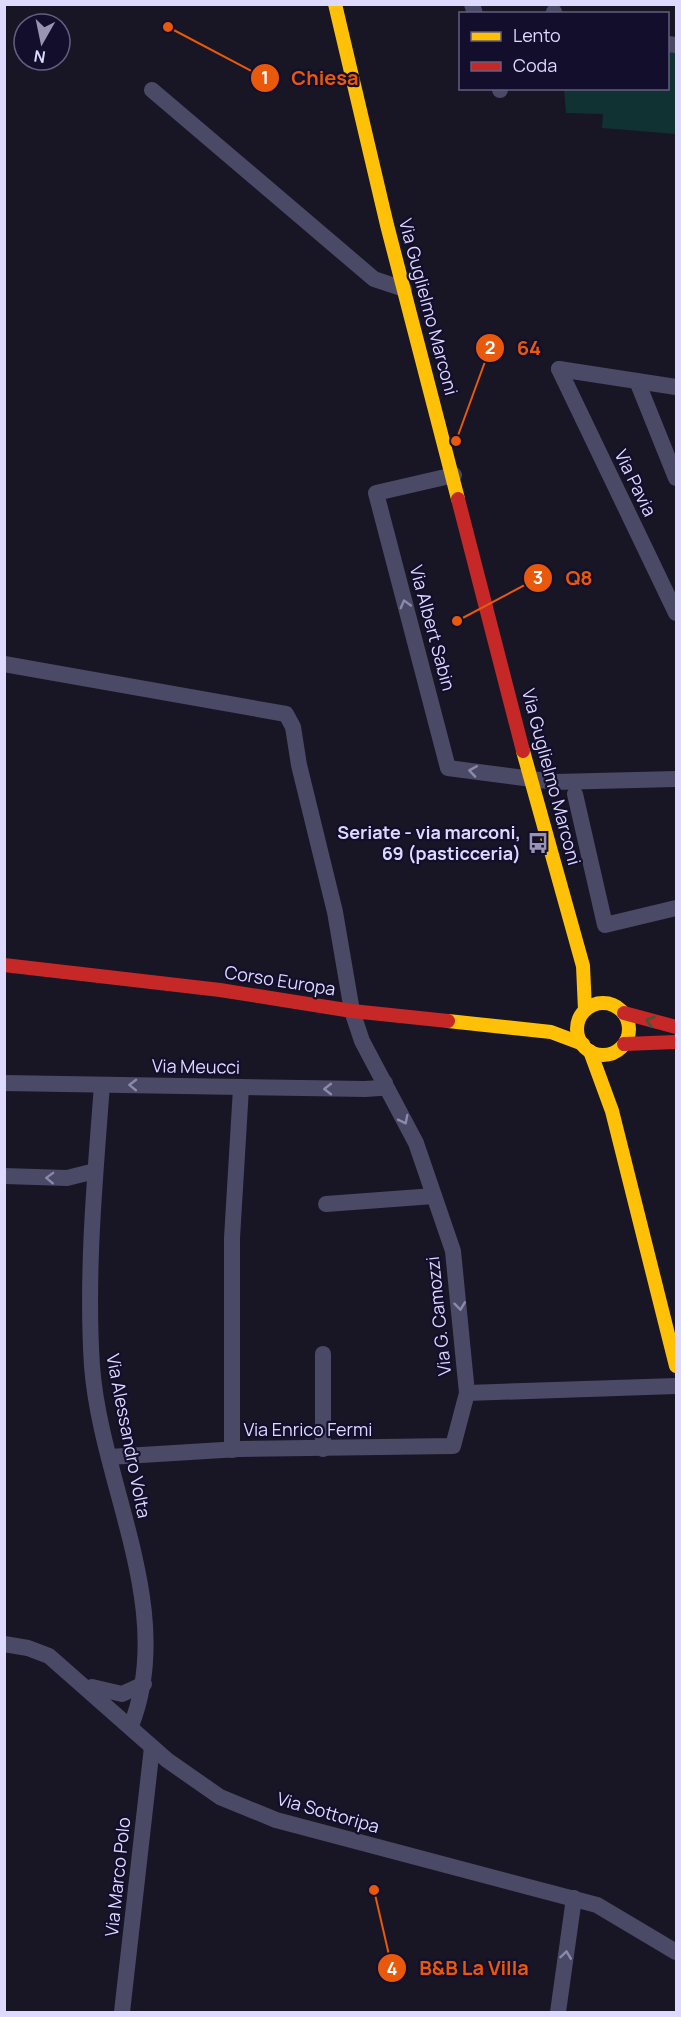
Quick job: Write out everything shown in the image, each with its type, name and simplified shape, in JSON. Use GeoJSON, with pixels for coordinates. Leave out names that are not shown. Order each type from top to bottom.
{"type":"FeatureCollection","features":[{"type":"Feature","properties":{"kind":"main road","name":"Via Guglielmo Marconi"},"geometry":{"type":"LineString","coordinates":[[335,4],[404,289],[454,475],[531,780],[584,966],[583,1014]]}},
{"type":"Feature","properties":{"kind":"main road","name":"Corso Europa"},"geometry":{"type":"LineString","coordinates":[[4,965],[220,990],[352,1011],[551,1032],[605,1054],[622,1046],[676,1042]]}},
{"type":"Feature","properties":{"kind":"main road","name":"Via Guglielmo Marconi"},"geometry":{"type":"LineString","coordinates":[[584,966],[609,1004]]}},
{"type":"Feature","properties":{"kind":"main road"},"geometry":{"type":"LineString","coordinates":[[551,1032],[583,1014],[592,1006],[609,1004],[624,1013],[676,1027]]}},
{"type":"Feature","properties":{"kind":"main road"},"geometry":{"type":"LineString","coordinates":[[606,1090],[620,1060],[622,1046],[629,1030],[624,1013]]}},
{"type":"Feature","properties":{"kind":"main road"},"geometry":{"type":"LineString","coordinates":[[583,1014],[578,1032],[606,1090],[676,1366]]}},
{"type":"Feature","properties":{"kind":"street"},"geometry":{"type":"LineString","coordinates":[[152,90],[374,279],[404,289]]}},
{"type":"Feature","properties":{"kind":"street","name":"Via Pavia"},"geometry":{"type":"LineString","coordinates":[[637,381],[559,369],[676,613]]}},
{"type":"Feature","properties":{"kind":"street"},"geometry":{"type":"LineString","coordinates":[[637,381],[676,387]]}},
{"type":"Feature","properties":{"kind":"street"},"geometry":{"type":"LineString","coordinates":[[637,381],[676,478]]}},
{"type":"Feature","properties":{"kind":"street","name":"Via Albert Sabin"},"geometry":{"type":"LineString","coordinates":[[454,475],[376,493],[448,768],[531,780]]}},
{"type":"Feature","properties":{"kind":"street","name":"Via G. Camozzi"},"geometry":{"type":"LineString","coordinates":[[4,664],[286,714],[293,727],[299,765],[334,912],[352,1011],[362,1041],[416,1143],[453,1251],[467,1393],[676,1386]]}},
{"type":"Feature","properties":{"kind":"street"},"geometry":{"type":"LineString","coordinates":[[531,780],[676,779]]}},
{"type":"Feature","properties":{"kind":"street"},"geometry":{"type":"LineString","coordinates":[[575,794],[605,925],[676,908]]}},
{"type":"Feature","properties":{"kind":"street","name":"Via Meucci"},"geometry":{"type":"LineString","coordinates":[[4,1083],[365,1089],[380,1088],[385,1083]]}},
{"type":"Feature","properties":{"kind":"street","name":"Via Alessandro Volta"},"geometry":{"type":"LineString","coordinates":[[102,1085],[95,1172],[91,1282],[92,1368],[109,1457],[145,1610],[147,1659],[144,1684],[131,1726]]}},
{"type":"Feature","properties":{"kind":"street"},"geometry":{"type":"LineString","coordinates":[[232,1450],[232,1239],[241,1088]]}},
{"type":"Feature","properties":{"kind":"street"},"geometry":{"type":"LineString","coordinates":[[4,1176],[67,1178],[95,1172]]}},
{"type":"Feature","properties":{"kind":"street"},"geometry":{"type":"LineString","coordinates":[[326,1204],[434,1196]]}},
{"type":"Feature","properties":{"kind":"street"},"geometry":{"type":"LineString","coordinates":[[323,1354],[323,1449]]}},
{"type":"Feature","properties":{"kind":"street","name":"Via Enrico Fermi"},"geometry":{"type":"LineString","coordinates":[[109,1457],[232,1450],[453,1446],[467,1393]]}},
{"type":"Feature","properties":{"kind":"street","name":"Via Sottoripa"},"geometry":{"type":"LineString","coordinates":[[4,1644],[28,1648],[49,1656],[131,1726],[152,1747],[220,1797],[276,1820],[597,1905],[676,1952]]}},
{"type":"Feature","properties":{"kind":"street"},"geometry":{"type":"LineString","coordinates":[[84,1685],[122,1694],[144,1684]]}},
{"type":"Feature","properties":{"kind":"street","name":"Via Marco Polo"},"geometry":{"type":"LineString","coordinates":[[122,2013],[152,1747]]}},
{"type":"Feature","properties":{"kind":"street"},"geometry":{"type":"LineString","coordinates":[[558,2013],[574,1898]]}},
{"type":"Feature","properties":{"kind":"green space"},"geometry":{"type":"Polygon","coordinates":[[[669,51],[676,52],[676,134],[602,128],[603,114],[566,113],[564,90],[669,90],[669,51]]]}},
{"type":"Feature","properties":{"kind":"traffic: slow"},"geometry":{"type":"LineString","coordinates":[[335,4],[387,225],[458,499]]}},
{"type":"Feature","properties":{"kind":"traffic: slow"},"geometry":{"type":"LineString","coordinates":[[523,751],[583,966],[585,1010]]}},
{"type":"Feature","properties":{"kind":"traffic: slow"},"geometry":{"type":"LineString","coordinates":[[603,1003],[613,1005],[621,1011],[627,1019],[629,1029],[627,1039],[621,1047],[613,1053],[603,1055],[593,1053],[585,1047],[579,1039],[577,1029],[579,1019],[585,1011],[593,1005],[603,1003]]}},
{"type":"Feature","properties":{"kind":"traffic: slow"},"geometry":{"type":"LineString","coordinates":[[448,1021],[551,1032],[583,1044]]}},
{"type":"Feature","properties":{"kind":"traffic: slow"},"geometry":{"type":"LineString","coordinates":[[590,1051],[612,1111],[676,1366]]}},
{"type":"Feature","properties":{"kind":"traffic: jam"},"geometry":{"type":"LineString","coordinates":[[458,499],[523,751]]}},
{"type":"Feature","properties":{"kind":"traffic: jam"},"geometry":{"type":"LineString","coordinates":[[4,965],[220,990],[352,1011],[448,1021]]}},
{"type":"Feature","properties":{"kind":"traffic: jam"},"geometry":{"type":"LineString","coordinates":[[624,1013],[676,1027]]}},
{"type":"Feature","properties":{"kind":"traffic: jam"},"geometry":{"type":"LineString","coordinates":[[624,1044],[676,1042]]}},
{"type":"Feature","properties":{"kind":"place","name":"Chiesa"},"geometry":{"type":"Point","coordinates":[168,27]}},
{"type":"Feature","properties":{"kind":"place","name":"64"},"geometry":{"type":"Point","coordinates":[456,441]}},
{"type":"Feature","properties":{"kind":"place","name":"Q8"},"geometry":{"type":"Point","coordinates":[457,621]}},
{"type":"Feature","properties":{"kind":"place","name":"Seriate - via marconi, 69 (pasticceria)"},"geometry":{"type":"Point","coordinates":[538,843]}},
{"type":"Feature","properties":{"kind":"place","name":"B&B La Villa"},"geometry":{"type":"Point","coordinates":[374,1890]}}]}
